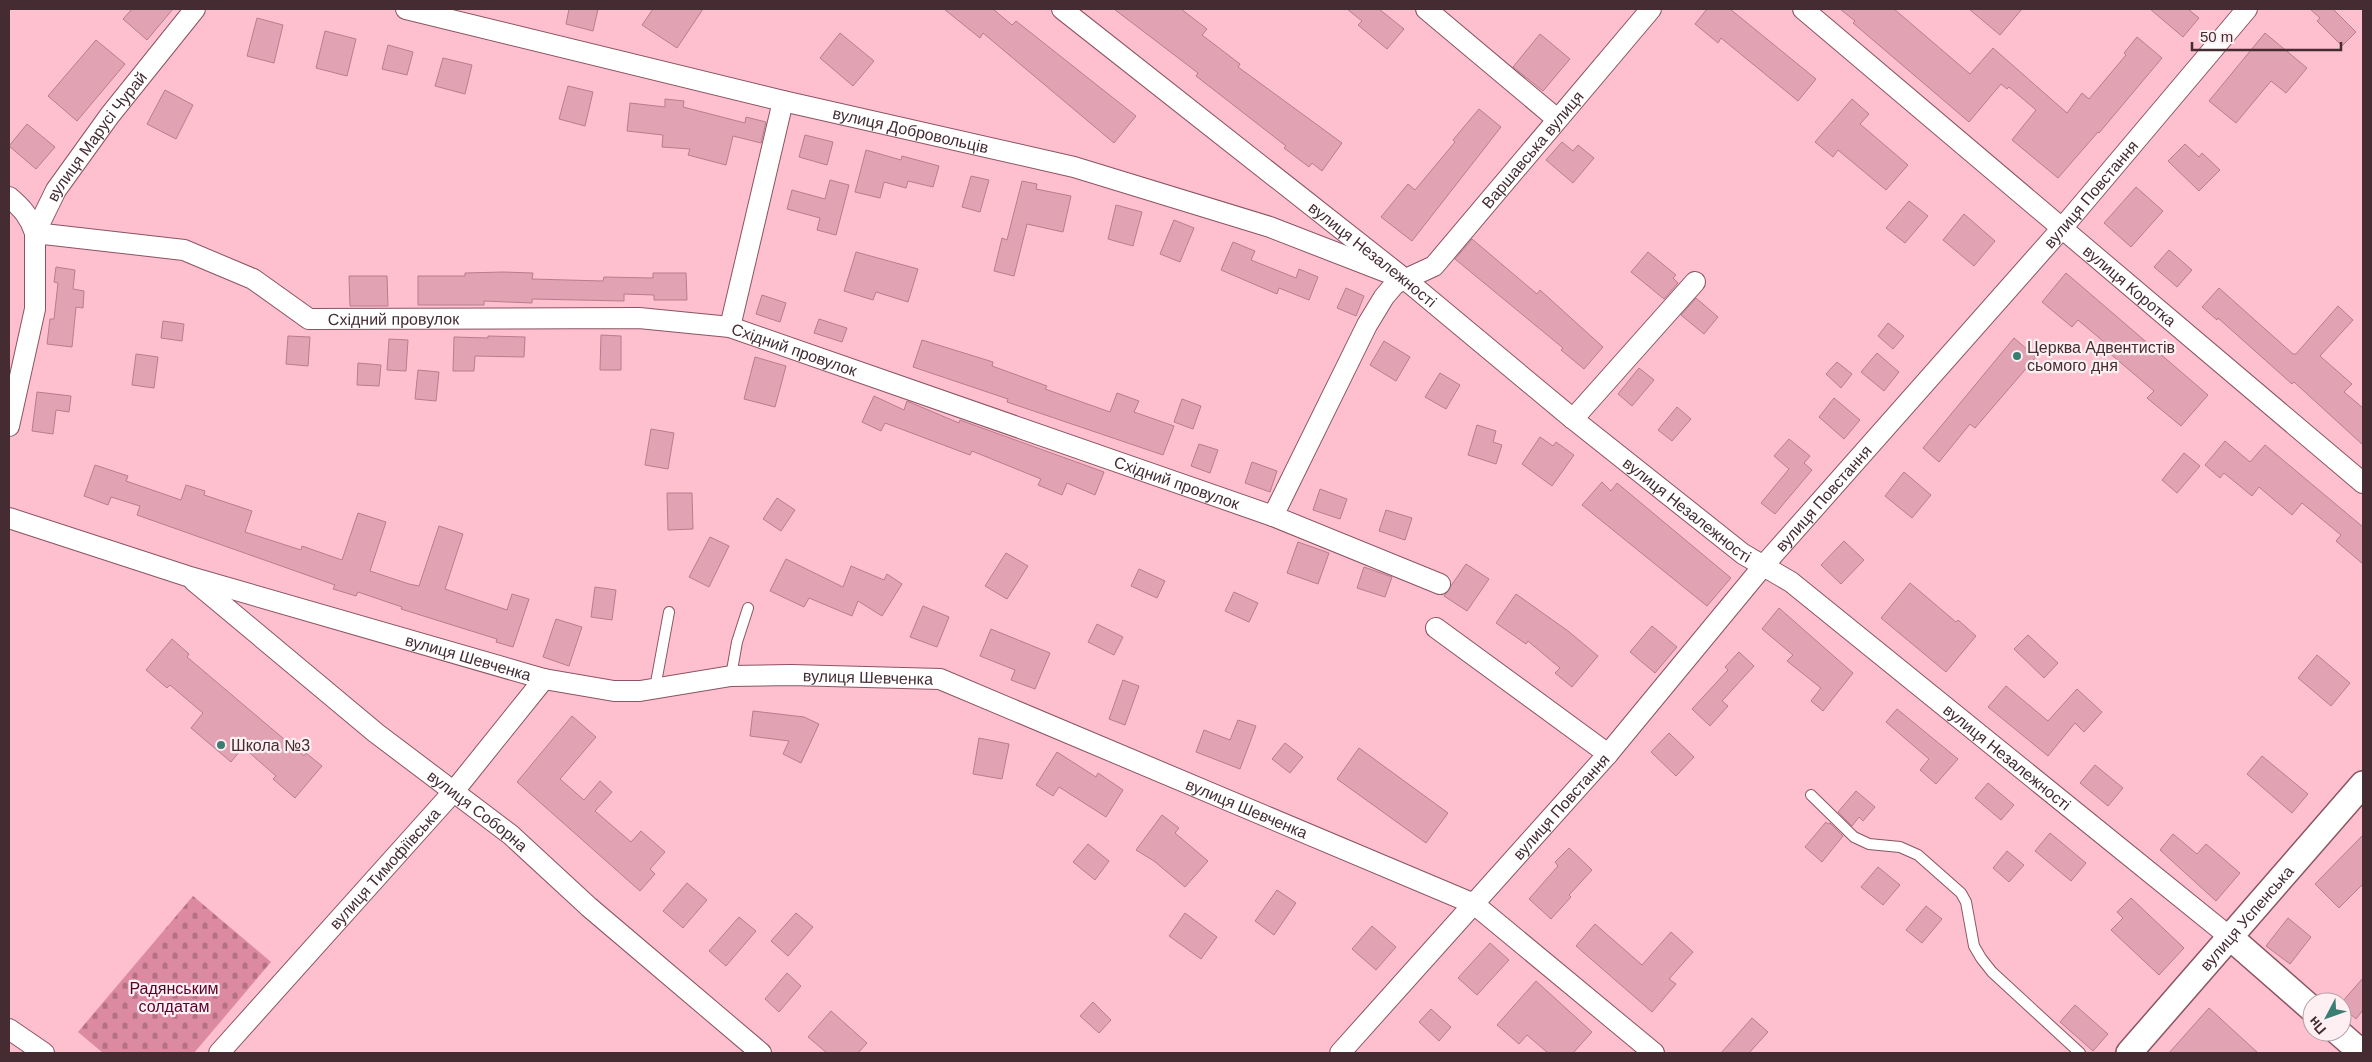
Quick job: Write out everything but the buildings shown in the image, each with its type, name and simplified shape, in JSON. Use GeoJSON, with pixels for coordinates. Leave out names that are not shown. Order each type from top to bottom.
{"type":"FeatureCollection","features":[{"type":"Feature","properties":{"kind":"street","name":"вулиця Марусі Чурай"},"geometry":{"type":"LineString","coordinates":[[35,233],[56,190],[110,116],[195,9]]}},
{"type":"Feature","properties":{"kind":"street","name":"вулиця Добровольців"},"geometry":{"type":"LineString","coordinates":[[406,9],[783,101],[1074,166],[1270,227],[1406,280]]}},
{"type":"Feature","properties":{"kind":"street","name":"вулиця Незалежності"},"geometry":{"type":"LineString","coordinates":[[1062,9],[1406,280],[1574,419],[1743,554],[1791,582],[2231,938],[2302,1000]]}},
{"type":"Feature","properties":{"kind":"street"},"geometry":{"type":"LineString","coordinates":[[1426,9],[1556,120]]}},
{"type":"Feature","properties":{"kind":"street","name":"Варшавська вулиця"},"geometry":{"type":"LineString","coordinates":[[1406,280],[1434,266],[1651,9]]}},
{"type":"Feature","properties":{"kind":"street","name":"вулиця Коротка"},"geometry":{"type":"LineString","coordinates":[[1803,9],[2063,227],[2363,483]]}},
{"type":"Feature","properties":{"kind":"street","name":"вулиця Повстання"},"geometry":{"type":"LineString","coordinates":[[1340,1053],[1608,754],[1764,565],[2063,227],[2248,9]]}},
{"type":"Feature","properties":{"kind":"street"},"geometry":{"type":"LineString","coordinates":[[730,328],[783,101]]}},
{"type":"Feature","properties":{"kind":"street"},"geometry":{"type":"LineString","coordinates":[[9,197],[22,208],[31,221],[35,233],[35,309],[9,426]]}},
{"type":"Feature","properties":{"kind":"street","name":"Східний провулок"},"geometry":{"type":"LineString","coordinates":[[35,233],[184,250],[253,279],[309,319],[639,318],[730,328],[1273,516],[1440,584]]}},
{"type":"Feature","properties":{"kind":"street"},"geometry":{"type":"LineString","coordinates":[[1273,516],[1366,325],[1395,284],[1406,280]]}},
{"type":"Feature","properties":{"kind":"street"},"geometry":{"type":"LineString","coordinates":[[1574,419],[1695,282]]}},
{"type":"Feature","properties":{"kind":"street","name":"вулиця Шевченка"},"geometry":{"type":"LineString","coordinates":[[9,518],[187,576],[544,679],[614,691],[655,688],[731,676],[791,675],[940,680],[1474,904],[1654,1053]]}},
{"type":"Feature","properties":{"kind":"street","name":"вулиця Соборна"},"geometry":{"type":"LineString","coordinates":[[187,576],[376,733],[454,790],[511,835],[589,907],[761,1053]]}},
{"type":"Feature","properties":{"kind":"street"},"geometry":{"type":"LineString","coordinates":[[1436,628],[1608,754]]}},
{"type":"Feature","properties":{"kind":"street","name":"вулиця Тимофіївська"},"geometry":{"type":"LineString","coordinates":[[219,1053],[454,790],[544,679]]}},
{"type":"Feature","properties":{"kind":"street","name":"вулиця Успенська"},"geometry":{"type":"LineString","coordinates":[[2129,1053],[2363,784]]}},
{"type":"Feature","properties":{"kind":"street"},"geometry":{"type":"LineString","coordinates":[[9,1029],[44,1053]]}},
{"type":"Feature","properties":{"kind":"street"},"geometry":{"type":"LineString","coordinates":[[2349,1042],[2362,1053]]}},
{"type":"Feature","properties":{"kind":"lane"},"geometry":{"type":"LineString","coordinates":[[731,676],[737,642],[748,608]]}},
{"type":"Feature","properties":{"kind":"lane"},"geometry":{"type":"LineString","coordinates":[[655,688],[669,612]]}},
{"type":"Feature","properties":{"kind":"lane"},"geometry":{"type":"LineString","coordinates":[[1811,794],[1854,837],[1869,844],[1900,847],[1918,855],[1961,893],[1966,902],[1974,946],[1981,958],[1992,972],[2080,1053]]}},
{"type":"Feature","properties":{"kind":"green space","name":"Радянським солдатам"},"geometry":{"type":"Polygon","coordinates":[[[193,896],[271,962],[194,1053],[103,1053],[78,1032],[193,896]]]}},
{"type":"Feature","properties":{"kind":"place","name":"Церква Адвентистів сьомого дня"},"geometry":{"type":"Point","coordinates":[2017,356]}},
{"type":"Feature","properties":{"kind":"place","name":"Школа №3"},"geometry":{"type":"Point","coordinates":[221,745]}}]}
